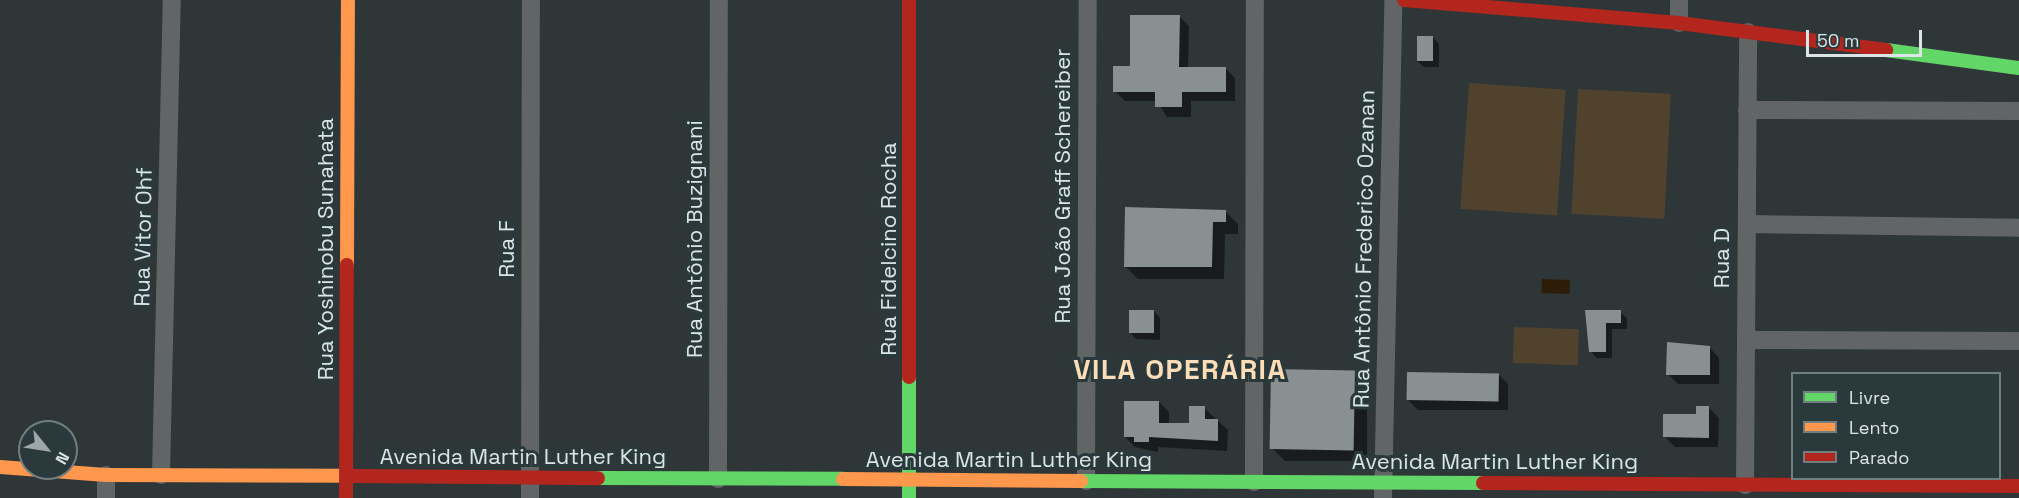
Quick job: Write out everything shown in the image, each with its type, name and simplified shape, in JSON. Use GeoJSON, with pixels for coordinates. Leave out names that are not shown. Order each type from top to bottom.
{"type":"FeatureCollection","features":[{"type":"Feature","properties":{"kind":"main road","name":"Rua Yoshinobu Sunahata"},"geometry":{"type":"LineString","coordinates":[[346,498],[348,0]]}},
{"type":"Feature","properties":{"kind":"main road","name":"Rua Fidelcino Rocha"},"geometry":{"type":"LineString","coordinates":[[909,0],[909,498]]}},
{"type":"Feature","properties":{"kind":"main road"},"geometry":{"type":"LineString","coordinates":[[1404,0],[1679,23],[2019,68]]}},
{"type":"Feature","properties":{"kind":"main road","name":"Avenida Martin Luther King"},"geometry":{"type":"LineString","coordinates":[[0,468],[106,475],[1254,482],[1383,490],[1745,484],[2019,486]]}},
{"type":"Feature","properties":{"kind":"street","name":"Rua Vitor Ohf"},"geometry":{"type":"LineString","coordinates":[[161,475],[172,0]]}},
{"type":"Feature","properties":{"kind":"street","name":"Rua F"},"geometry":{"type":"LineString","coordinates":[[530,498],[531,0]]}},
{"type":"Feature","properties":{"kind":"street","name":"Rua Antônio Buzignani"},"geometry":{"type":"LineString","coordinates":[[718,479],[720,0]]}},
{"type":"Feature","properties":{"kind":"street","name":"Rua João Graff Schereiber"},"geometry":{"type":"LineString","coordinates":[[1086,481],[1088,0]]}},
{"type":"Feature","properties":{"kind":"street"},"geometry":{"type":"LineString","coordinates":[[1254,482],[1255,0]]}},
{"type":"Feature","properties":{"kind":"street","name":"Rua Antônio Frederico Ozanan"},"geometry":{"type":"LineString","coordinates":[[1383,490],[1393,0]]}},
{"type":"Feature","properties":{"kind":"street"},"geometry":{"type":"LineString","coordinates":[[1679,0],[1679,23]]}},
{"type":"Feature","properties":{"kind":"street","name":"Rua D"},"geometry":{"type":"LineString","coordinates":[[1745,484],[1748,32]]}},
{"type":"Feature","properties":{"kind":"street"},"geometry":{"type":"LineString","coordinates":[[1747,110],[2019,111]]}},
{"type":"Feature","properties":{"kind":"street"},"geometry":{"type":"LineString","coordinates":[[1747,224],[2019,228]]}},
{"type":"Feature","properties":{"kind":"street"},"geometry":{"type":"LineString","coordinates":[[1746,339],[2019,341]]}},
{"type":"Feature","properties":{"kind":"street"},"geometry":{"type":"LineString","coordinates":[[106,475],[106,498]]}},
{"type":"Feature","properties":{"kind":"shaded area"},"geometry":{"type":"Polygon","coordinates":[[[1469,83],[1566,90],[1557,215],[1460,209],[1469,83]]]}},
{"type":"Feature","properties":{"kind":"shaded area"},"geometry":{"type":"Polygon","coordinates":[[[1578,89],[1671,94],[1664,219],[1571,214],[1578,89]]]}},
{"type":"Feature","properties":{"kind":"shaded area"},"geometry":{"type":"Polygon","coordinates":[[[1542,279],[1570,280],[1569,294],[1542,293],[1542,279]]]}},
{"type":"Feature","properties":{"kind":"shaded area"},"geometry":{"type":"Polygon","coordinates":[[[1514,327],[1579,329],[1578,365],[1513,363],[1514,327]]]}},
{"type":"Feature","properties":{"kind":"building"},"geometry":{"type":"Polygon","coordinates":[[[1130,15],[1180,15],[1179,67],[1226,67],[1226,92],[1182,92],[1182,107],[1155,107],[1155,92],[1113,92],[1113,66],[1130,66],[1130,15]]]}},
{"type":"Feature","properties":{"kind":"building"},"geometry":{"type":"Polygon","coordinates":[[[1417,36],[1433,36],[1433,61],[1417,61],[1417,36]]]}},
{"type":"Feature","properties":{"kind":"building"},"geometry":{"type":"Polygon","coordinates":[[[1125,207],[1226,210],[1226,222],[1213,222],[1212,267],[1124,267],[1125,207]]]}},
{"type":"Feature","properties":{"kind":"building"},"geometry":{"type":"Polygon","coordinates":[[[1129,310],[1154,310],[1154,333],[1129,333],[1129,310]]]}},
{"type":"Feature","properties":{"kind":"building"},"geometry":{"type":"Polygon","coordinates":[[[1585,310],[1621,310],[1621,323],[1606,323],[1606,352],[1589,352],[1585,310]]]}},
{"type":"Feature","properties":{"kind":"building"},"geometry":{"type":"Polygon","coordinates":[[[1667,342],[1710,346],[1710,375],[1666,375],[1667,342]]]}},
{"type":"Feature","properties":{"kind":"building"},"geometry":{"type":"Polygon","coordinates":[[[1271,369],[1355,370],[1354,450],[1270,449],[1271,369]]]}},
{"type":"Feature","properties":{"kind":"building"},"geometry":{"type":"Polygon","coordinates":[[[1407,372],[1499,374],[1498,402],[1407,400],[1407,372]]]}},
{"type":"Feature","properties":{"kind":"building"},"geometry":{"type":"Polygon","coordinates":[[[1124,401],[1159,401],[1159,423],[1189,423],[1189,406],[1205,406],[1205,419],[1218,419],[1218,441],[1149,437],[1149,442],[1134,442],[1134,437],[1124,437],[1124,401]]]}},
{"type":"Feature","properties":{"kind":"building"},"geometry":{"type":"Polygon","coordinates":[[[1696,406],[1709,406],[1709,438],[1663,437],[1663,414],[1696,414],[1696,406]]]}},
{"type":"Feature","properties":{"kind":"traffic: fast"},"geometry":{"type":"LineString","coordinates":[[1886,50],[2019,68]]}},
{"type":"Feature","properties":{"kind":"traffic: fast"},"geometry":{"type":"LineString","coordinates":[[909,377],[909,498]]}},
{"type":"Feature","properties":{"kind":"traffic: fast"},"geometry":{"type":"LineString","coordinates":[[598,478],[843,479]]}},
{"type":"Feature","properties":{"kind":"traffic: fast"},"geometry":{"type":"LineString","coordinates":[[1081,481],[1483,483]]}},
{"type":"Feature","properties":{"kind":"traffic: slow"},"geometry":{"type":"LineString","coordinates":[[347,265],[348,0]]}},
{"type":"Feature","properties":{"kind":"traffic: slow"},"geometry":{"type":"LineString","coordinates":[[0,467],[106,475],[353,476]]}},
{"type":"Feature","properties":{"kind":"traffic: slow"},"geometry":{"type":"LineString","coordinates":[[843,479],[1081,481]]}},
{"type":"Feature","properties":{"kind":"traffic: jam"},"geometry":{"type":"LineString","coordinates":[[909,0],[909,377]]}},
{"type":"Feature","properties":{"kind":"traffic: jam"},"geometry":{"type":"LineString","coordinates":[[1404,0],[1679,23],[1886,50]]}},
{"type":"Feature","properties":{"kind":"traffic: jam"},"geometry":{"type":"LineString","coordinates":[[346,498],[347,265]]}},
{"type":"Feature","properties":{"kind":"traffic: jam"},"geometry":{"type":"LineString","coordinates":[[353,476],[598,478]]}},
{"type":"Feature","properties":{"kind":"traffic: jam"},"geometry":{"type":"LineString","coordinates":[[1483,483],[2019,486]]}},
{"type":"Feature","properties":{"kind":"district","name":"VILA OPERÁRIA"},"geometry":{"type":"Point","coordinates":[1180,369]}}]}
